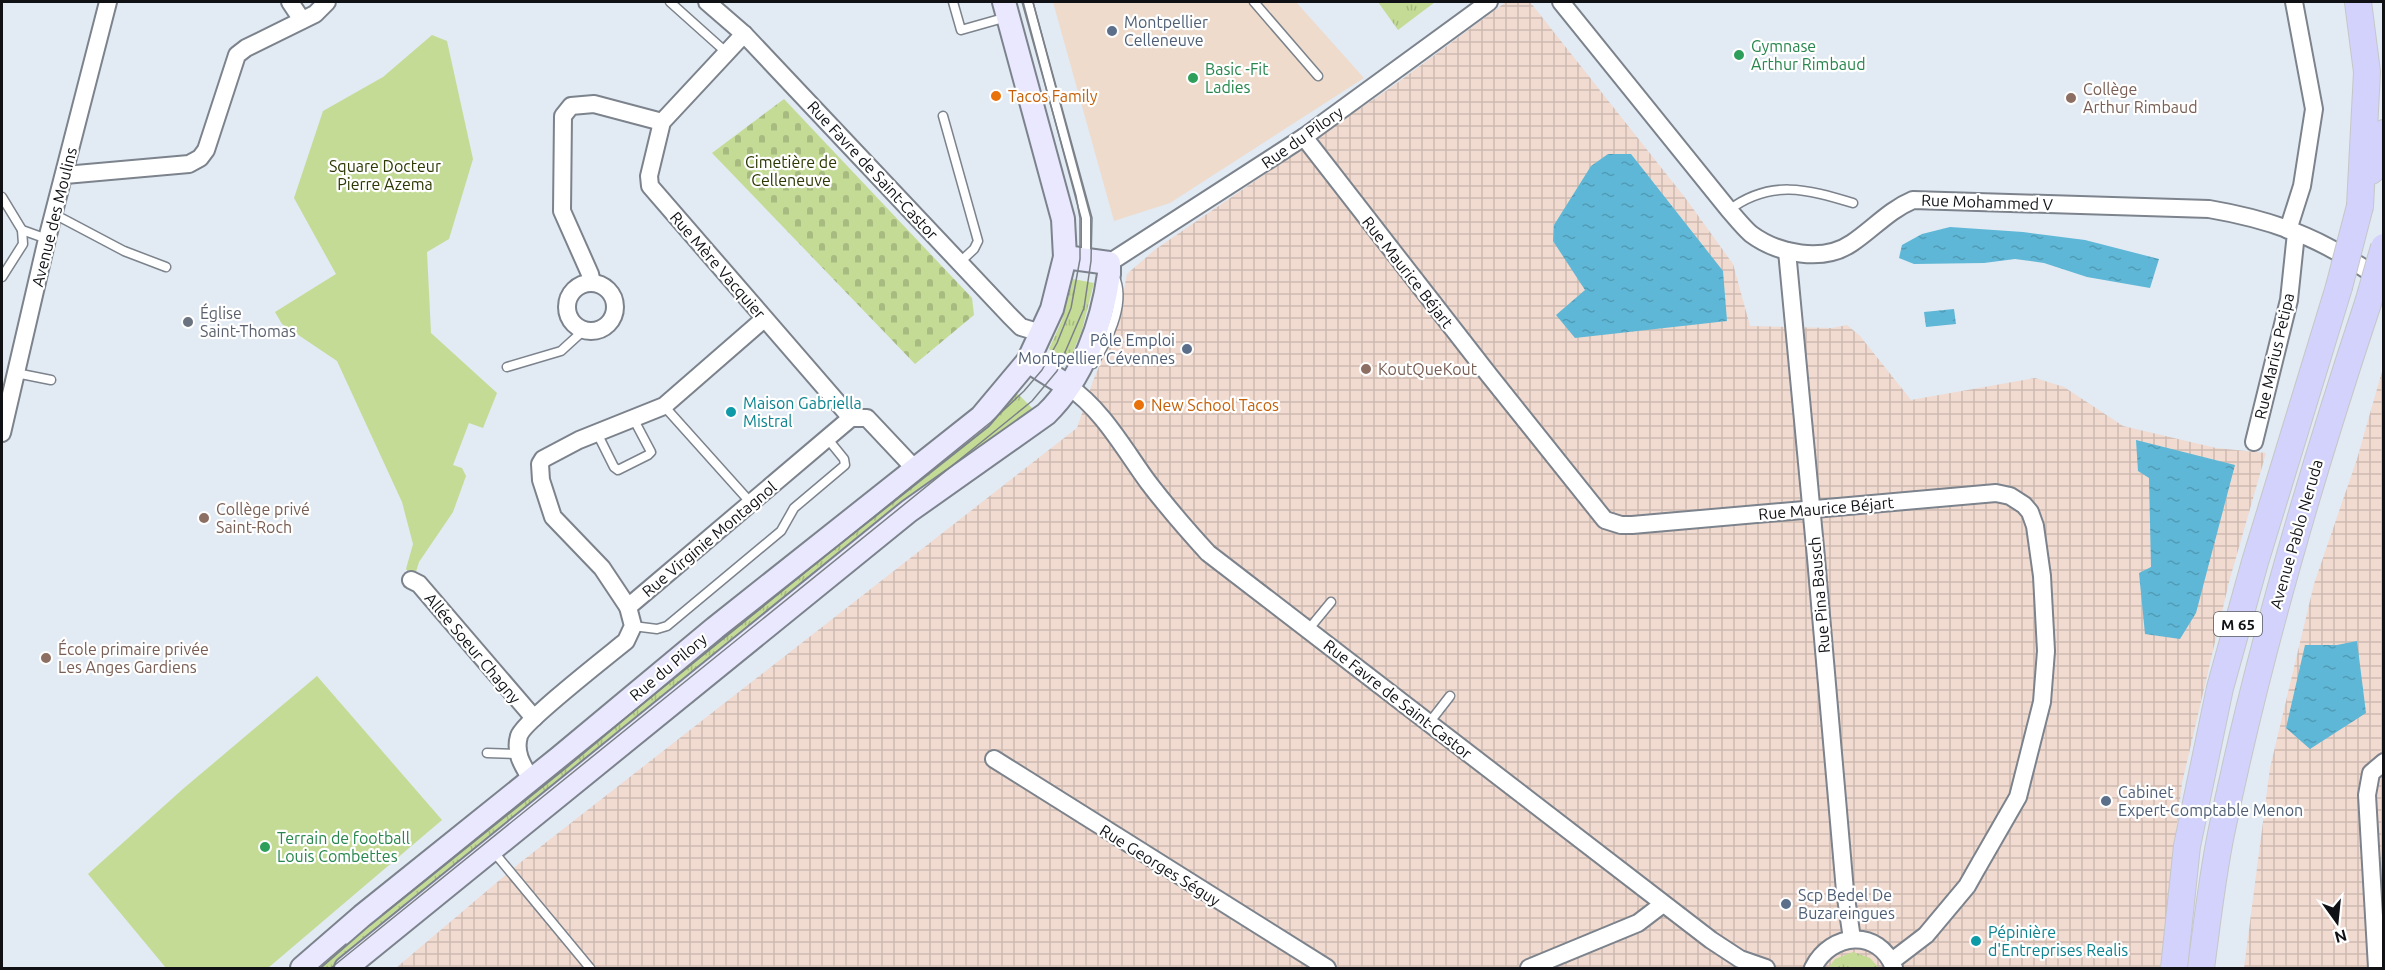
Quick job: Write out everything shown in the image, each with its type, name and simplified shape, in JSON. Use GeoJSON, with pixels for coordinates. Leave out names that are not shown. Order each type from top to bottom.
{"type":"FeatureCollection","features":[{"type":"Feature","properties":{"kind":"main road"},"geometry":{"type":"LineString","coordinates":[[2358,2],[2367,72],[2360,206]]}},
{"type":"Feature","properties":{"kind":"main road"},"geometry":{"type":"LineString","coordinates":[[1006,9],[1063,219],[1087,260]]}},
{"type":"Feature","properties":{"kind":"main road","name":"M 65"},"geometry":{"type":"LineString","coordinates":[[2360,206],[2384,133]]}},
{"type":"Feature","properties":{"kind":"main road","name":"Avenue Pablo Neruda"},"geometry":{"type":"LineString","coordinates":[[2174,969],[2187,846],[2220,688],[2255,562],[2339,287],[2360,206]]}},
{"type":"Feature","properties":{"kind":"main road","name":"Avenue Pablo Neruda"},"geometry":{"type":"LineString","coordinates":[[2201,969],[2221,835],[2267,632],[2329,419],[2368,303],[2384,247]]}},
{"type":"Feature","properties":{"kind":"main road","name":"Rue du Pilory"},"geometry":{"type":"LineString","coordinates":[[302,969],[362,916],[715,628],[981,417],[1028,361],[1052,309],[1087,260],[1107,291],[1093,342],[1068,386],[1056,404],[1044,416],[909,511],[346,969]]}},
{"type":"Feature","properties":{"kind":"main road"},"geometry":{"type":"LineString","coordinates":[[1028,361],[1068,386]]}},
{"type":"Feature","properties":{"kind":"street","name":"Avenue des Moulins"},"geometry":{"type":"LineString","coordinates":[[2,433],[47,239],[108,2]]}},
{"type":"Feature","properties":{"kind":"street"},"geometry":{"type":"LineString","coordinates":[[290,2],[302,20]]}},
{"type":"Feature","properties":{"kind":"street"},"geometry":{"type":"LineString","coordinates":[[65,175],[189,164],[200,158],[206,150],[237,56],[246,48],[315,14],[327,2]]}},
{"type":"Feature","properties":{"kind":"street","name":"Rue Favre de Saint-Castor"},"geometry":{"type":"LineString","coordinates":[[707,2],[744,34],[1021,327],[1041,333]]}},
{"type":"Feature","properties":{"kind":"street","name":"Rue du Pilory"},"geometry":{"type":"LineString","coordinates":[[1087,260],[1304,137],[1489,2]]}},
{"type":"Feature","properties":{"kind":"street","name":"Rue Mohammed V"},"geometry":{"type":"LineString","coordinates":[[1561,2],[1729,210],[1750,233],[1768,244],[1787,251],[1815,254],[1850,245],[1882,219],[1903,204],[1913,200],[2209,209],[2250,216],[2292,231],[2326,246],[2384,280]]}},
{"type":"Feature","properties":{"kind":"street","name":"Rue Marius Petipa"},"geometry":{"type":"LineString","coordinates":[[2254,442],[2289,300],[2292,231],[2302,186],[2314,109],[2294,2]]}},
{"type":"Feature","properties":{"kind":"street","name":"Rue Mère Vacquier"},"geometry":{"type":"LineString","coordinates":[[744,34],[662,122],[649,176],[650,186],[851,418],[867,418],[915,470]]}},
{"type":"Feature","properties":{"kind":"street"},"geometry":{"type":"LineString","coordinates":[[592,284],[590,274],[562,211],[563,116],[571,106],[594,104],[662,122]]}},
{"type":"Feature","properties":{"kind":"street","name":"Rue Maurice Béjart"},"geometry":{"type":"LineString","coordinates":[[1304,137],[1538,438],[1605,520],[1621,525],[1632,525],[1996,493],[2010,496],[2030,512],[2035,526],[2042,576],[2046,651],[2042,702],[2018,797],[1967,886],[1926,935],[1893,965]]}},
{"type":"Feature","properties":{"kind":"street","name":"Rue Pina Bausch"},"geometry":{"type":"LineString","coordinates":[[1787,251],[1845,891],[1852,939]]}},
{"type":"Feature","properties":{"kind":"street"},"geometry":{"type":"LineString","coordinates":[[592,284],[607,290],[614,303],[614,311],[607,325],[592,331],[584,330],[572,322],[567,308],[568,300],[577,288],[592,284]]}},
{"type":"Feature","properties":{"kind":"street"},"geometry":{"type":"LineString","coordinates":[[628,608],[602,568],[553,517],[541,480],[540,464],[543,459],[579,440],[664,406],[764,319]]}},
{"type":"Feature","properties":{"kind":"street","name":"Rue Favre de Saint-Castor"},"geometry":{"type":"LineString","coordinates":[[1068,386],[1082,396],[1097,413],[1165,505],[1208,553],[1663,904],[1740,959],[1767,969]]}},
{"type":"Feature","properties":{"kind":"street","name":"Rue Virginie Montagnol"},"geometry":{"type":"LineString","coordinates":[[633,626],[628,608],[851,418]]}},
{"type":"Feature","properties":{"kind":"street","name":"Allée Soeur Chagny"},"geometry":{"type":"LineString","coordinates":[[411,580],[419,584],[534,718]]}},
{"type":"Feature","properties":{"kind":"street"},"geometry":{"type":"LineString","coordinates":[[531,779],[517,754],[519,735],[534,718],[626,641],[633,626]]}},
{"type":"Feature","properties":{"kind":"street","name":"Rue Georges Séguy"},"geometry":{"type":"LineString","coordinates":[[994,759],[1327,969]]}},
{"type":"Feature","properties":{"kind":"street"},"geometry":{"type":"LineString","coordinates":[[2377,969],[2367,795],[2371,773],[2384,762]]}},
{"type":"Feature","properties":{"kind":"street"},"geometry":{"type":"LineString","coordinates":[[1529,969],[1638,923],[1663,904]]}},
{"type":"Feature","properties":{"kind":"street"},"geometry":{"type":"LineString","coordinates":[[1814,969],[1828,948],[1852,939],[1875,944],[1893,965]]}},
{"type":"Feature","properties":{"kind":"lane"},"geometry":{"type":"LineString","coordinates":[[670,2],[727,53]]}},
{"type":"Feature","properties":{"kind":"lane"},"geometry":{"type":"LineString","coordinates":[[953,2],[961,30],[1006,9]]}},
{"type":"Feature","properties":{"kind":"lane"},"geometry":{"type":"LineString","coordinates":[[1028,2],[1086,218],[1087,260]]}},
{"type":"Feature","properties":{"kind":"lane"},"geometry":{"type":"LineString","coordinates":[[1254,2],[1318,76]]}},
{"type":"Feature","properties":{"kind":"lane"},"geometry":{"type":"LineString","coordinates":[[943,116],[978,241],[974,249],[960,262]]}},
{"type":"Feature","properties":{"kind":"lane"},"geometry":{"type":"LineString","coordinates":[[1729,210],[1738,203],[1774,189],[1798,189],[1853,203]]}},
{"type":"Feature","properties":{"kind":"lane"},"geometry":{"type":"LineString","coordinates":[[2,197],[22,230],[23,244],[2,277]]}},
{"type":"Feature","properties":{"kind":"lane"},"geometry":{"type":"LineString","coordinates":[[54,214],[124,251],[166,267]]}},
{"type":"Feature","properties":{"kind":"lane"},"geometry":{"type":"LineString","coordinates":[[22,230],[47,239]]}},
{"type":"Feature","properties":{"kind":"lane"},"geometry":{"type":"LineString","coordinates":[[507,367],[561,351],[584,330]]}},
{"type":"Feature","properties":{"kind":"lane"},"geometry":{"type":"LineString","coordinates":[[16,373],[51,380]]}},
{"type":"Feature","properties":{"kind":"lane"},"geometry":{"type":"LineString","coordinates":[[664,406],[751,503]]}},
{"type":"Feature","properties":{"kind":"lane"},"geometry":{"type":"LineString","coordinates":[[597,432],[614,467],[618,470],[651,452],[633,418]]}},
{"type":"Feature","properties":{"kind":"lane"},"geometry":{"type":"LineString","coordinates":[[633,626],[657,629],[667,626],[781,531],[794,508],[845,465],[844,459],[827,438]]}},
{"type":"Feature","properties":{"kind":"lane"},"geometry":{"type":"LineString","coordinates":[[1308,630],[1331,602]]}},
{"type":"Feature","properties":{"kind":"lane"},"geometry":{"type":"LineString","coordinates":[[1429,723],[1450,696]]}},
{"type":"Feature","properties":{"kind":"lane"},"geometry":{"type":"LineString","coordinates":[[487,753],[517,754]]}},
{"type":"Feature","properties":{"kind":"lane"},"geometry":{"type":"LineString","coordinates":[[491,849],[590,969]]}},
{"type":"Feature","properties":{"kind":"shaded area"},"geometry":{"type":"Polygon","coordinates":[[[1053,2],[1296,2],[1364,78],[1170,203],[1114,221],[1053,2]]]}},
{"type":"Feature","properties":{"kind":"shaded area"},"geometry":{"type":"Polygon","coordinates":[[[1506,2],[1530,2],[1686,199],[1733,264],[1750,326],[1832,328],[1847,325],[1860,336],[1911,400],[2035,378],[2064,387],[2123,426],[2216,448],[2266,453],[2229,582],[2182,783],[2160,968],[396,968],[521,862],[1077,428],[1093,381],[1118,321],[1127,274],[1156,249],[1393,86],[1506,2]]]}},
{"type":"Feature","properties":{"kind":"shaded area"},"geometry":{"type":"Polygon","coordinates":[[[2383,368],[2383,968],[2244,968],[2270,768],[2314,584],[2357,459],[2383,368]]]}},
{"type":"Feature","properties":{"kind":"green space"},"geometry":{"type":"Polygon","coordinates":[[[1378,2],[1435,2],[1398,30],[1378,2]]]}},
{"type":"Feature","properties":{"kind":"green space","name":"Square Docteur Pierre Azema"},"geometry":{"type":"Polygon","coordinates":[[[432,35],[447,41],[473,159],[449,239],[427,252],[431,333],[497,393],[483,428],[469,423],[453,465],[462,468],[466,476],[453,512],[419,562],[415,575],[411,575],[406,569],[413,544],[402,502],[337,361],[282,324],[275,312],[336,274],[294,198],[323,111],[383,77],[432,35]]]}},
{"type":"Feature","properties":{"kind":"green space","name":"Cimetière de Celleneuve"},"geometry":{"type":"Polygon","coordinates":[[[784,99],[972,298],[974,315],[915,364],[712,153],[784,99]]]}},
{"type":"Feature","properties":{"kind":"green space"},"geometry":{"type":"Polygon","coordinates":[[[1073,279],[1094,283],[1082,330],[1070,359],[1066,359],[1049,349],[1062,320],[1073,279]]]}},
{"type":"Feature","properties":{"kind":"green space"},"geometry":{"type":"Polygon","coordinates":[[[1011,387],[1035,411],[339,968],[309,968],[1011,387]]]}},
{"type":"Feature","properties":{"kind":"green space","name":"Terrain de football Louis Combettes"},"geometry":{"type":"Polygon","coordinates":[[[317,676],[442,820],[268,968],[166,968],[88,874],[184,788],[317,676]]]}},
{"type":"Feature","properties":{"kind":"green space"},"geometry":{"type":"Polygon","coordinates":[[[1853,952],[1870,958],[1879,968],[1828,968],[1835,959],[1853,952]]]}},
{"type":"Feature","properties":{"kind":"water"},"geometry":{"type":"Polygon","coordinates":[[[1608,154],[1631,154],[1723,271],[1727,321],[1575,338],[1556,315],[1585,290],[1553,241],[1554,225],[1591,166],[1608,154]]]}},
{"type":"Feature","properties":{"kind":"water"},"geometry":{"type":"Polygon","coordinates":[[[1950,227],[2023,232],[2085,240],[2159,259],[2150,288],[2087,277],[2044,263],[2015,259],[1984,263],[1914,264],[1899,258],[1902,245],[1922,234],[1950,227]]]}},
{"type":"Feature","properties":{"kind":"water"},"geometry":{"type":"Polygon","coordinates":[[[1954,309],[1956,324],[1926,327],[1924,312],[1954,309]]]}},
{"type":"Feature","properties":{"kind":"water"},"geometry":{"type":"Polygon","coordinates":[[[2136,440],[2235,465],[2196,613],[2180,639],[2145,634],[2139,573],[2151,567],[2149,478],[2138,471],[2136,440]]]}},
{"type":"Feature","properties":{"kind":"water"},"geometry":{"type":"Polygon","coordinates":[[[2357,641],[2366,713],[2310,749],[2286,728],[2305,645],[2337,645],[2357,641]]]}},
{"type":"Feature","properties":{"kind":"tram line"},"geometry":{"type":"LineString","coordinates":[[383,914],[991,422],[1024,391],[1042,370],[1057,343],[1071,308],[1080,259],[1080,218],[1076,196],[1022,2]]}},
{"type":"Feature","properties":{"kind":"tram line"},"geometry":{"type":"LineString","coordinates":[[331,968],[1032,401],[1057,371],[1084,308],[1091,261],[1092,218],[1033,2]]}},
{"type":"Feature","properties":{"kind":"tram line"},"geometry":{"type":"LineString","coordinates":[[318,968],[346,944]]}},
{"type":"Feature","properties":{"kind":"place","name":"Montpellier Celleneuve"},"geometry":{"type":"Point","coordinates":[1112,31]}},
{"type":"Feature","properties":{"kind":"place","name":"Gymnase Arthur Rimbaud"},"geometry":{"type":"Point","coordinates":[1739,55]}},
{"type":"Feature","properties":{"kind":"place","name":"Basic -Fit Ladies"},"geometry":{"type":"Point","coordinates":[1193,78]}},
{"type":"Feature","properties":{"kind":"place","name":"Tacos Family"},"geometry":{"type":"Point","coordinates":[996,96]}},
{"type":"Feature","properties":{"kind":"place","name":"Collège Arthur Rimbaud"},"geometry":{"type":"Point","coordinates":[2071,98]}},
{"type":"Feature","properties":{"kind":"place","name":"Église Saint-Thomas"},"geometry":{"type":"Point","coordinates":[188,322]}},
{"type":"Feature","properties":{"kind":"place","name":"Pôle Emploi Montpellier Cévennes"},"geometry":{"type":"Point","coordinates":[1187,349]}},
{"type":"Feature","properties":{"kind":"place","name":"KoutQueKout"},"geometry":{"type":"Point","coordinates":[1366,369]}},
{"type":"Feature","properties":{"kind":"place","name":"New School Tacos"},"geometry":{"type":"Point","coordinates":[1139,405]}},
{"type":"Feature","properties":{"kind":"place","name":"Maison Gabriella Mistral"},"geometry":{"type":"Point","coordinates":[731,412]}},
{"type":"Feature","properties":{"kind":"place","name":"Collège privé Saint-Roch"},"geometry":{"type":"Point","coordinates":[204,518]}},
{"type":"Feature","properties":{"kind":"place","name":"École primaire privée Les Anges Gardiens"},"geometry":{"type":"Point","coordinates":[46,658]}},
{"type":"Feature","properties":{"kind":"place","name":"Cabinet Expert-Comptable Menon"},"geometry":{"type":"Point","coordinates":[2106,801]}},
{"type":"Feature","properties":{"kind":"place","name":"Terrain de football Louis Combettes"},"geometry":{"type":"Point","coordinates":[265,847]}},
{"type":"Feature","properties":{"kind":"place","name":"Scp Bedel De Buzareingues"},"geometry":{"type":"Point","coordinates":[1786,904]}},
{"type":"Feature","properties":{"kind":"place","name":"Pépinière d'Entreprises Realis"},"geometry":{"type":"Point","coordinates":[1976,941]}}]}
